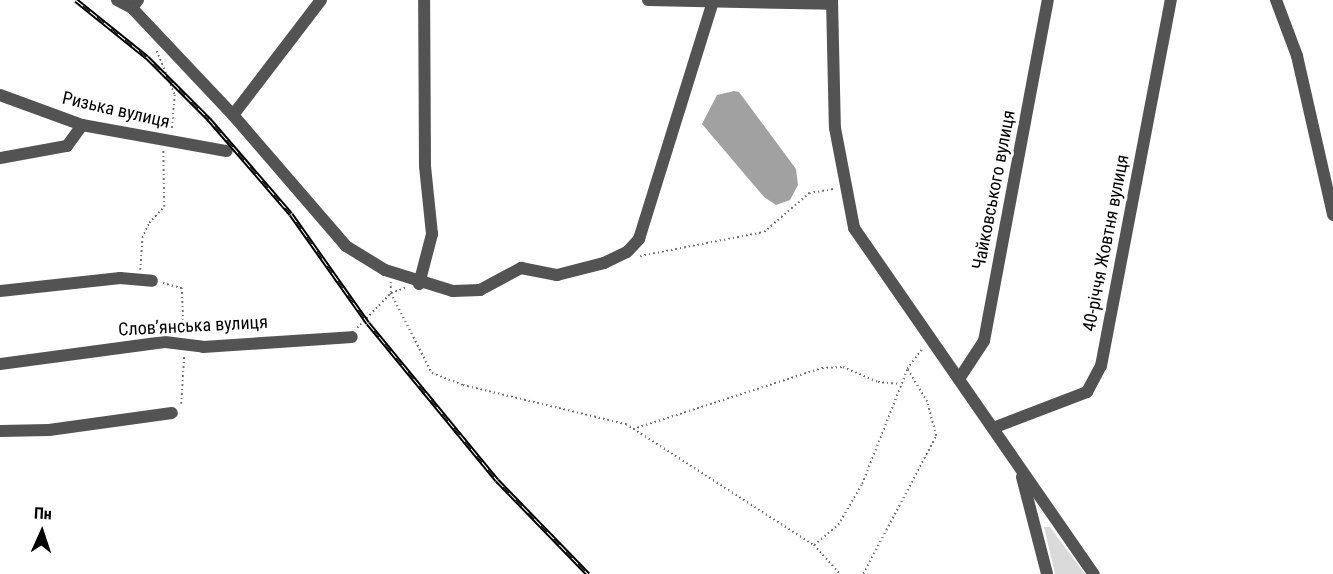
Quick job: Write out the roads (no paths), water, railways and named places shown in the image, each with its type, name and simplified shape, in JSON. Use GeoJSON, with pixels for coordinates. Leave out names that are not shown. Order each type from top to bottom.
{"type":"FeatureCollection","features":[{"type":"Feature","properties":{"kind":"street"},"geometry":{"type":"LineString","coordinates":[[117,0],[135,4],[346,246],[385,270],[419,284],[453,291],[480,290],[521,268],[556,275],[627,252],[639,239],[713,2]]}},
{"type":"Feature","properties":{"kind":"street"},"geometry":{"type":"LineString","coordinates":[[233,115],[321,0]]}},
{"type":"Feature","properties":{"kind":"street"},"geometry":{"type":"LineString","coordinates":[[419,284],[432,234],[425,166],[424,0]]}},
{"type":"Feature","properties":{"kind":"street"},"geometry":{"type":"LineString","coordinates":[[648,0],[832,2],[835,128],[854,228],[1094,574]]}},
{"type":"Feature","properties":{"kind":"street","name":"Чайковського вулиця"},"geometry":{"type":"LineString","coordinates":[[959,379],[984,341],[1048,0]]}},
{"type":"Feature","properties":{"kind":"street","name":"40-річчя Жовтня вулиця"},"geometry":{"type":"LineString","coordinates":[[993,428],[1087,392],[1101,366],[1171,0]]}},
{"type":"Feature","properties":{"kind":"street"},"geometry":{"type":"LineString","coordinates":[[1276,0],[1297,56],[1333,215]]}},
{"type":"Feature","properties":{"kind":"street","name":"Ризька вулиця"},"geometry":{"type":"LineString","coordinates":[[0,95],[82,125],[227,151]]}},
{"type":"Feature","properties":{"kind":"street"},"geometry":{"type":"LineString","coordinates":[[0,158],[67,146],[82,125]]}},
{"type":"Feature","properties":{"kind":"street"},"geometry":{"type":"LineString","coordinates":[[0,291],[120,278],[146,280]]}},
{"type":"Feature","properties":{"kind":"street","name":"Слов’янська вулиця"},"geometry":{"type":"LineString","coordinates":[[0,364],[165,342],[203,347],[352,337]]}},
{"type":"Feature","properties":{"kind":"street"},"geometry":{"type":"LineString","coordinates":[[0,431],[49,430],[172,413]]}},
{"type":"Feature","properties":{"kind":"street"},"geometry":{"type":"LineString","coordinates":[[1020,467],[1047,574]]}},
{"type":"Feature","properties":{"kind":"railway"},"geometry":{"type":"LineString","coordinates":[[76,0],[147,57],[209,119],[291,214],[368,323],[497,480],[588,574]]}}]}
